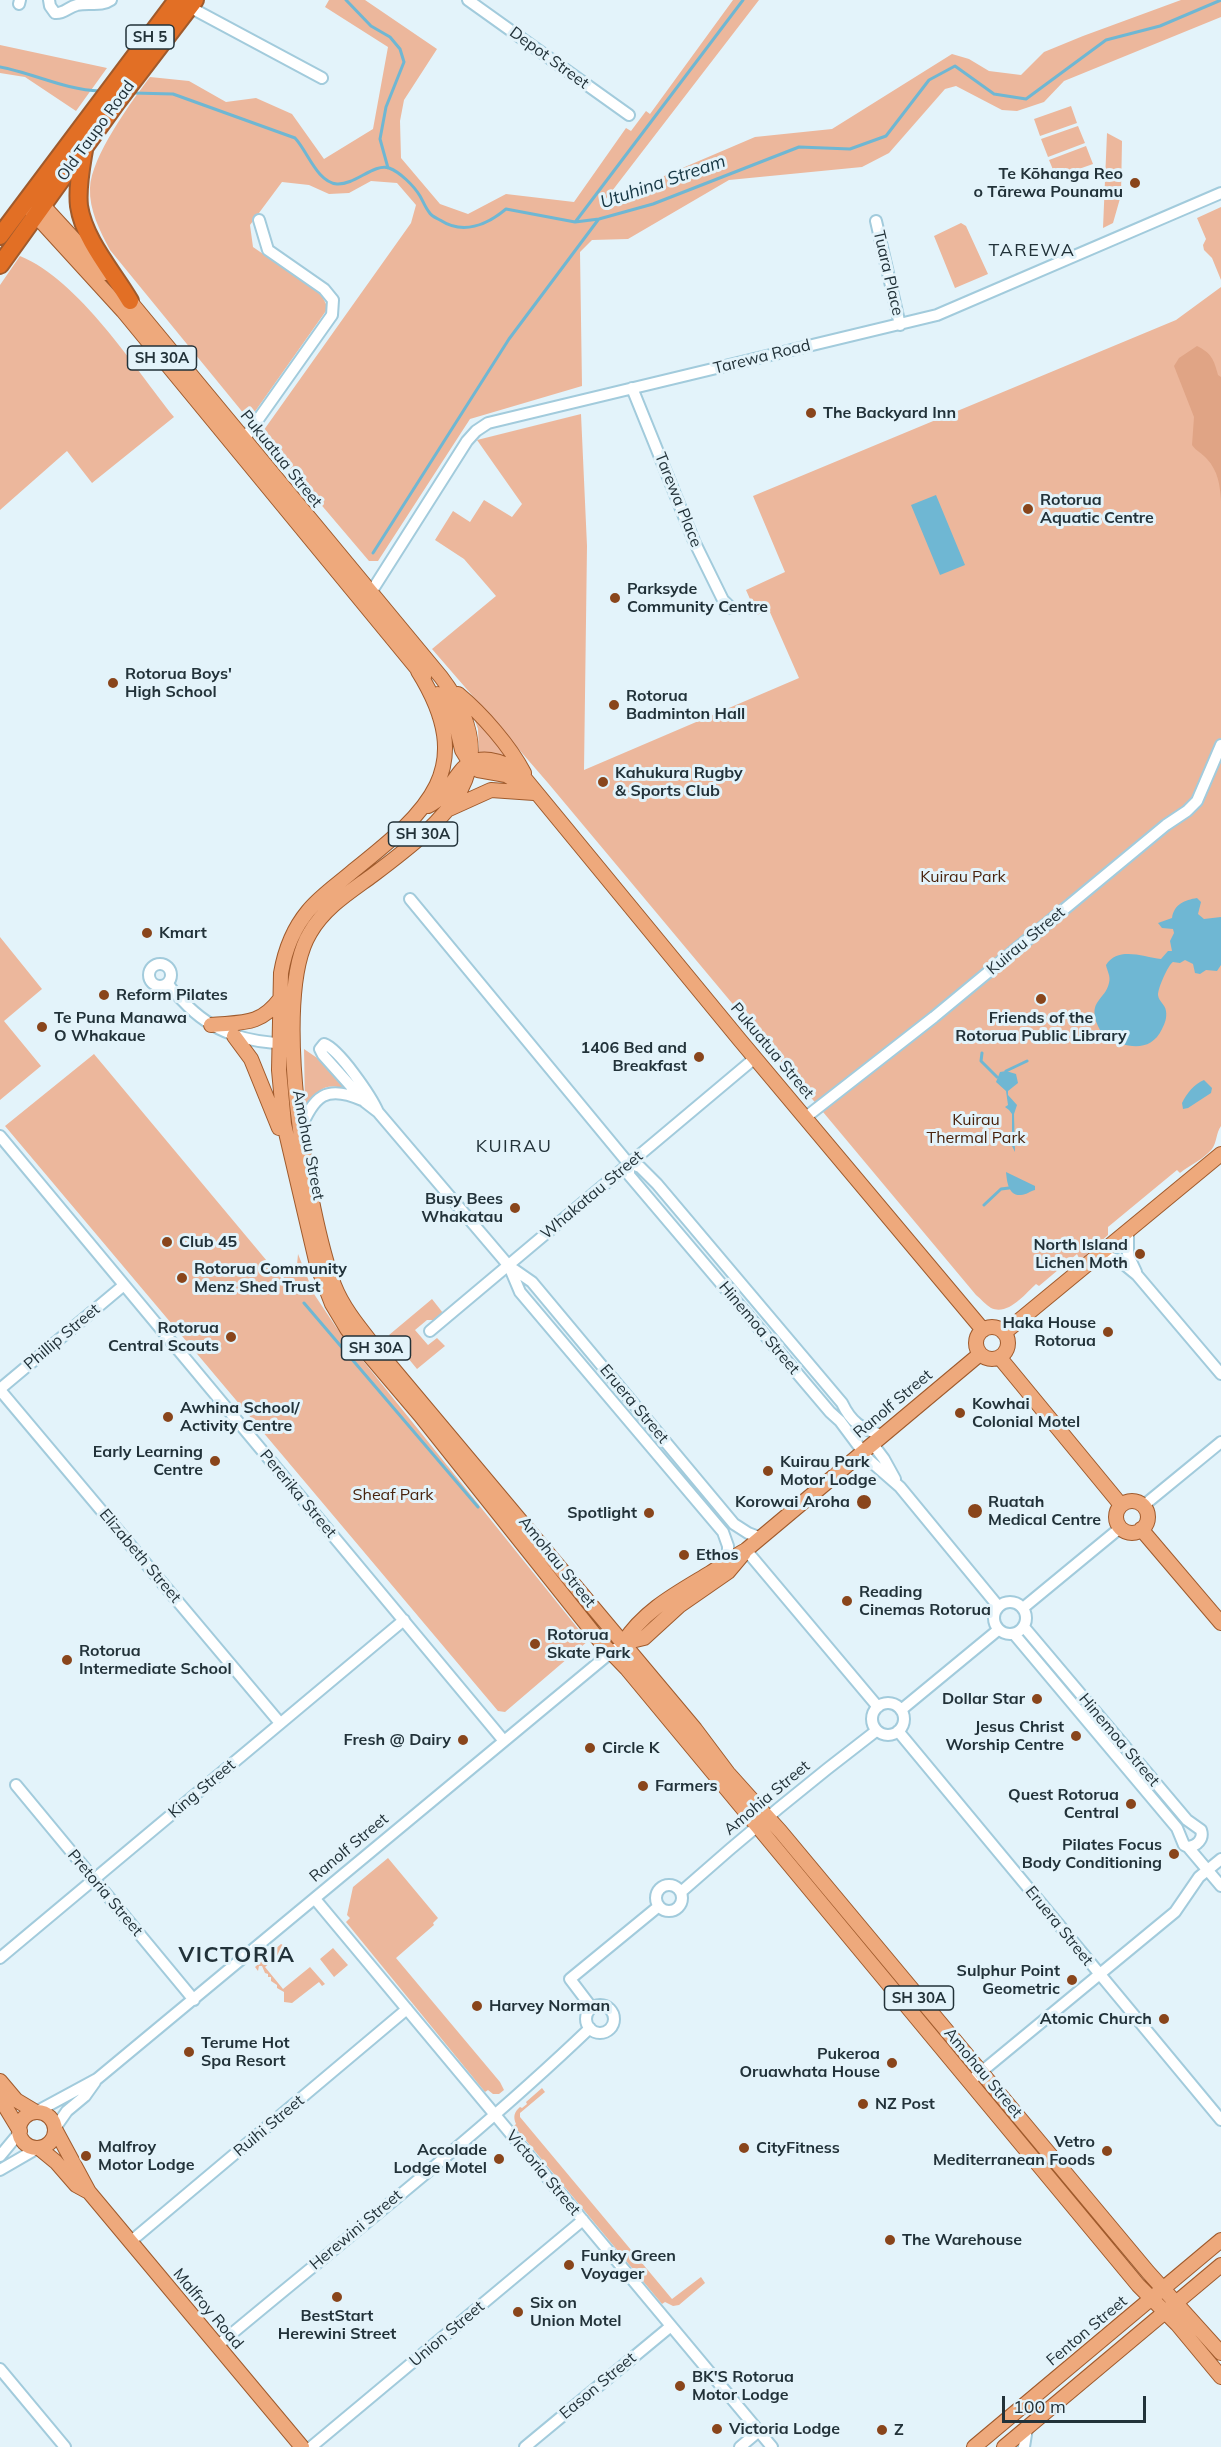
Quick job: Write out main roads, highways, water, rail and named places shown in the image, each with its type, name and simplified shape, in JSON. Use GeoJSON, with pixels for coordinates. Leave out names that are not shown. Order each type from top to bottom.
{"type":"FeatureCollection","features":[{"type":"Feature","properties":{"kind":"highway","name":"Old Taupo Road"},"geometry":{"type":"LineString","coordinates":[[0,265],[33,204],[187,1]]}},
{"type":"Feature","properties":{"kind":"highway","name":"Old Taupo Road"},"geometry":{"type":"LineString","coordinates":[[0,236],[33,204],[85,146],[110,101]]}},
{"type":"Feature","properties":{"kind":"highway"},"geometry":{"type":"LineString","coordinates":[[85,146],[79,196],[82,217],[91,240],[130,301]]}},
{"type":"Feature","properties":{"kind":"main road","name":"Pukuatua Street"},"geometry":{"type":"LineString","coordinates":[[33,204],[130,301],[240,445]]}},
{"type":"Feature","properties":{"kind":"main road","name":"Pukuatua Street"},"geometry":{"type":"LineString","coordinates":[[33,204],[240,445],[366,598],[449,687],[463,710],[469,726],[470,763]]}},
{"type":"Feature","properties":{"kind":"main road","name":"Pukuatua Street"},"geometry":{"type":"LineString","coordinates":[[366,598],[418,671]]}},
{"type":"Feature","properties":{"kind":"main road"},"geometry":{"type":"LineString","coordinates":[[418,671],[450,710],[459,731],[462,750],[470,763],[459,773],[442,797],[423,809]]}},
{"type":"Feature","properties":{"kind":"main road","name":"Amohau Street"},"geometry":{"type":"LineString","coordinates":[[418,671],[436,702],[445,740],[443,768],[439,779],[423,809],[405,828],[308,910],[293,933],[283,959],[280,999],[300,1130],[322,1246],[341,1300],[364,1333],[695,1729],[728,1773],[1163,2288],[1221,2353]]}},
{"type":"Feature","properties":{"kind":"main road"},"geometry":{"type":"LineString","coordinates":[[449,687],[476,710],[515,758],[528,780]]}},
{"type":"Feature","properties":{"kind":"main road","name":"Pukuatua Street"},"geometry":{"type":"LineString","coordinates":[[470,763],[481,759],[494,760],[517,770],[528,780],[536,793],[755,1058],[983,1330]]}},
{"type":"Feature","properties":{"kind":"main road","name":"Pukuatua Street"},"geometry":{"type":"LineString","coordinates":[[470,763],[478,770],[506,776],[536,793]]}},
{"type":"Feature","properties":{"kind":"main road","name":"Amohau Street"},"geometry":{"type":"LineString","coordinates":[[470,763],[464,783],[449,809],[418,838],[340,899],[317,921],[303,946],[298,961],[280,1089],[289,1149],[326,1292],[339,1317],[538,1566],[1138,2285],[1165,2312],[1221,2377]]}},
{"type":"Feature","properties":{"kind":"main road"},"geometry":{"type":"LineString","coordinates":[[449,809],[491,790],[536,793]]}},
{"type":"Feature","properties":{"kind":"main road"},"geometry":{"type":"LineString","coordinates":[[211,1025],[249,1022],[265,1017],[280,999]]}},
{"type":"Feature","properties":{"kind":"main road"},"geometry":{"type":"LineString","coordinates":[[234,1036],[252,1059],[289,1149]]}},
{"type":"Feature","properties":{"kind":"main road"},"geometry":{"type":"LineString","coordinates":[[1004,1333],[1221,1154]]}},
{"type":"Feature","properties":{"kind":"main road"},"geometry":{"type":"LineString","coordinates":[[994,1327],[1004,1333],[1009,1345],[1005,1354],[1000,1358],[988,1359],[980,1354],[976,1342],[983,1330],[994,1327]]}},
{"type":"Feature","properties":{"kind":"main road","name":"Ranolf Street"},"geometry":{"type":"LineString","coordinates":[[623,1643],[644,1638],[680,1606],[728,1572],[746,1550],[980,1354]]}},
{"type":"Feature","properties":{"kind":"main road"},"geometry":{"type":"LineString","coordinates":[[1000,1358],[1121,1505]]}},
{"type":"Feature","properties":{"kind":"main road"},"geometry":{"type":"LineString","coordinates":[[1132,1501],[1143,1506],[1147,1516],[1141,1529],[1131,1533],[1120,1528],[1116,1514],[1121,1505],[1132,1501]]}},
{"type":"Feature","properties":{"kind":"main road"},"geometry":{"type":"LineString","coordinates":[[1141,1529],[1221,1623]]}},
{"type":"Feature","properties":{"kind":"main road","name":"Ranolf Street"},"geometry":{"type":"LineString","coordinates":[[623,1643],[633,1626],[666,1599],[746,1550]]}},
{"type":"Feature","properties":{"kind":"main road"},"geometry":{"type":"LineString","coordinates":[[538,1566],[550,1556]]}},
{"type":"Feature","properties":{"kind":"main road"},"geometry":{"type":"LineString","coordinates":[[0,2081],[16,2100],[36,2112],[49,2116],[55,2129],[55,2134],[49,2144],[38,2148],[26,2143],[0,2098]]}},
{"type":"Feature","properties":{"kind":"main road"},"geometry":{"type":"LineString","coordinates":[[20,2132],[24,2118],[36,2112]]}},
{"type":"Feature","properties":{"kind":"main road","name":"Malfroy Road"},"geometry":{"type":"LineString","coordinates":[[55,2129],[89,2192],[302,2447]]}},
{"type":"Feature","properties":{"kind":"main road","name":"Malfroy Road"},"geometry":{"type":"LineString","coordinates":[[38,2148],[56,2162],[76,2185],[89,2192]]}},
{"type":"Feature","properties":{"kind":"main road","name":"Fenton Street"},"geometry":{"type":"LineString","coordinates":[[974,2447],[1221,2240]]}},
{"type":"Feature","properties":{"kind":"main road"},"geometry":{"type":"LineString","coordinates":[[1004,2447],[1221,2265]]}},
{"type":"Feature","properties":{"kind":"water"},"geometry":{"type":"Polygon","coordinates":[[[936,495],[965,565],[940,575],[911,505],[936,495]]]}},
{"type":"Feature","properties":{"kind":"water"},"geometry":{"type":"Polygon","coordinates":[[[1197,898],[1201,902],[1198,914],[1204,919],[1221,917],[1221,965],[1217,971],[1206,970],[1200,974],[1195,973],[1193,964],[1185,960],[1180,963],[1173,962],[1158,992],[1166,1016],[1157,1037],[1151,1042],[1137,1046],[1121,1044],[1105,1038],[1094,1012],[1109,983],[1106,965],[1111,959],[1124,954],[1161,959],[1168,951],[1172,951],[1170,941],[1174,933],[1173,929],[1162,928],[1158,923],[1172,918],[1175,909],[1181,904],[1197,898]]]}},
{"type":"Feature","properties":{"kind":"water"},"geometry":{"type":"Polygon","coordinates":[[[1000,1072],[1016,1074],[1018,1083],[1008,1091],[1008,1095],[1017,1105],[1014,1114],[1015,1152],[1012,1146],[1012,1114],[1005,1107],[1008,1105],[1006,1091],[996,1082],[1000,1072]]]}},
{"type":"Feature","properties":{"kind":"water"},"geometry":{"type":"Polygon","coordinates":[[[1204,1080],[1212,1088],[1211,1093],[1183,1109],[1182,1103],[1189,1092],[1204,1080]]]}},
{"type":"Feature","properties":{"kind":"water"},"geometry":{"type":"Polygon","coordinates":[[[1006,1172],[1035,1186],[1035,1190],[1023,1195],[1013,1193],[1009,1187],[1006,1172]]]}},
{"type":"Feature","properties":{"kind":"waterway"},"geometry":{"type":"LineString","coordinates":[[346,0],[371,26],[390,37],[400,49],[404,62],[386,107],[380,139],[388,168]]}},
{"type":"Feature","properties":{"kind":"waterway"},"geometry":{"type":"LineString","coordinates":[[576,221],[743,0]]}},
{"type":"Feature","properties":{"kind":"waterway","name":"Utuhina Stream"},"geometry":{"type":"LineString","coordinates":[[133,93],[173,94],[295,138],[318,172],[330,182],[344,183],[377,169],[389,168],[410,184],[431,215],[457,227],[483,223],[506,209],[575,222],[599,219],[653,204],[799,147],[850,149],[886,136],[929,80],[955,66],[994,94],[1026,99],[1106,40],[1160,26],[1221,0]]}},
{"type":"Feature","properties":{"kind":"waterway","name":"Utuhina Stream"},"geometry":{"type":"LineString","coordinates":[[0,67],[74,88],[100,91]]}},
{"type":"Feature","properties":{"kind":"waterway"},"geometry":{"type":"LineString","coordinates":[[373,553],[509,339],[598,220]]}},
{"type":"Feature","properties":{"kind":"waterway"},"geometry":{"type":"LineString","coordinates":[[982,1053],[981,1061],[997,1077]]}},
{"type":"Feature","properties":{"kind":"waterway"},"geometry":{"type":"LineString","coordinates":[[1006,1071],[1027,1061]]}},
{"type":"Feature","properties":{"kind":"waterway"},"geometry":{"type":"LineString","coordinates":[[984,1205],[1001,1189],[1009,1188]]}},
{"type":"Feature","properties":{"kind":"waterway"},"geometry":{"type":"LineString","coordinates":[[304,1303],[478,1507]]}},
{"type":"Feature","properties":{"kind":"place","name":"Te Kōhanga Reo o Tārewa Pounamu"},"geometry":{"type":"Point","coordinates":[1135,183]}},
{"type":"Feature","properties":{"kind":"place","name":"The Backyard Inn"},"geometry":{"type":"Point","coordinates":[811,413]}},
{"type":"Feature","properties":{"kind":"place","name":"Rotorua Aquatic Centre"},"geometry":{"type":"Point","coordinates":[1028,509]}},
{"type":"Feature","properties":{"kind":"place","name":"Parksyde Community Centre"},"geometry":{"type":"Point","coordinates":[615,598]}},
{"type":"Feature","properties":{"kind":"place","name":"Rotorua Boys' High School"},"geometry":{"type":"Point","coordinates":[113,683]}},
{"type":"Feature","properties":{"kind":"place","name":"Rotorua Badminton Hall"},"geometry":{"type":"Point","coordinates":[614,705]}},
{"type":"Feature","properties":{"kind":"place","name":"Kahukura Rugby & Sports Club"},"geometry":{"type":"Point","coordinates":[603,782]}},
{"type":"Feature","properties":{"kind":"place","name":"Kmart"},"geometry":{"type":"Point","coordinates":[147,933]}},
{"type":"Feature","properties":{"kind":"place","name":"Reform Pilates"},"geometry":{"type":"Point","coordinates":[104,995]}},
{"type":"Feature","properties":{"kind":"place","name":"Friends of the Rotorua Public Library"},"geometry":{"type":"Point","coordinates":[1041,999]}},
{"type":"Feature","properties":{"kind":"place","name":"Te Puna Manawa O Whakaue"},"geometry":{"type":"Point","coordinates":[42,1027]}},
{"type":"Feature","properties":{"kind":"place","name":"1406 Bed and Breakfast"},"geometry":{"type":"Point","coordinates":[699,1057]}},
{"type":"Feature","properties":{"kind":"place","name":"Busy Bees Whakatau"},"geometry":{"type":"Point","coordinates":[515,1208]}},
{"type":"Feature","properties":{"kind":"place","name":"Club 45"},"geometry":{"type":"Point","coordinates":[167,1242]}},
{"type":"Feature","properties":{"kind":"place","name":"North Island Lichen Moth"},"geometry":{"type":"Point","coordinates":[1140,1254]}},
{"type":"Feature","properties":{"kind":"place","name":"Rotorua Community Menz Shed Trust"},"geometry":{"type":"Point","coordinates":[182,1278]}},
{"type":"Feature","properties":{"kind":"place","name":"Haka House Rotorua"},"geometry":{"type":"Point","coordinates":[1108,1332]}},
{"type":"Feature","properties":{"kind":"place","name":"Rotorua Central Scouts"},"geometry":{"type":"Point","coordinates":[231,1337]}},
{"type":"Feature","properties":{"kind":"place","name":"Kowhai Colonial Motel"},"geometry":{"type":"Point","coordinates":[960,1413]}},
{"type":"Feature","properties":{"kind":"place","name":"Awhina School/ Activity Centre"},"geometry":{"type":"Point","coordinates":[168,1417]}},
{"type":"Feature","properties":{"kind":"place","name":"Early Learning Centre"},"geometry":{"type":"Point","coordinates":[215,1461]}},
{"type":"Feature","properties":{"kind":"place","name":"Kuirau Park Motor Lodge"},"geometry":{"type":"Point","coordinates":[768,1471]}},
{"type":"Feature","properties":{"kind":"place","name":"Korowai Aroha"},"geometry":{"type":"Point","coordinates":[864,1502]}},
{"type":"Feature","properties":{"kind":"place","name":"Ruatah Medical Centre"},"geometry":{"type":"Point","coordinates":[975,1511]}},
{"type":"Feature","properties":{"kind":"place","name":"Spotlight"},"geometry":{"type":"Point","coordinates":[649,1513]}},
{"type":"Feature","properties":{"kind":"place","name":"Ethos"},"geometry":{"type":"Point","coordinates":[684,1555]}},
{"type":"Feature","properties":{"kind":"place","name":"Reading Cinemas Rotorua"},"geometry":{"type":"Point","coordinates":[847,1601]}},
{"type":"Feature","properties":{"kind":"place","name":"Rotorua Skate Park"},"geometry":{"type":"Point","coordinates":[535,1644]}},
{"type":"Feature","properties":{"kind":"place","name":"Rotorua Intermediate School"},"geometry":{"type":"Point","coordinates":[67,1660]}},
{"type":"Feature","properties":{"kind":"place","name":"Dollar Star"},"geometry":{"type":"Point","coordinates":[1037,1699]}},
{"type":"Feature","properties":{"kind":"place","name":"Jesus Christ Worship Centre"},"geometry":{"type":"Point","coordinates":[1076,1736]}},
{"type":"Feature","properties":{"kind":"place","name":"Fresh @ Dairy"},"geometry":{"type":"Point","coordinates":[463,1740]}},
{"type":"Feature","properties":{"kind":"place","name":"Circle K"},"geometry":{"type":"Point","coordinates":[590,1748]}},
{"type":"Feature","properties":{"kind":"place","name":"Farmers"},"geometry":{"type":"Point","coordinates":[643,1786]}},
{"type":"Feature","properties":{"kind":"place","name":"Quest Rotorua Central"},"geometry":{"type":"Point","coordinates":[1131,1804]}},
{"type":"Feature","properties":{"kind":"place","name":"Pilates Focus Body Conditioning"},"geometry":{"type":"Point","coordinates":[1174,1854]}},
{"type":"Feature","properties":{"kind":"place","name":"Sulphur Point Geometric"},"geometry":{"type":"Point","coordinates":[1072,1980]}},
{"type":"Feature","properties":{"kind":"place","name":"Harvey Norman"},"geometry":{"type":"Point","coordinates":[477,2006]}},
{"type":"Feature","properties":{"kind":"place","name":"Atomic Church"},"geometry":{"type":"Point","coordinates":[1164,2019]}},
{"type":"Feature","properties":{"kind":"place","name":"Terume Hot Spa Resort"},"geometry":{"type":"Point","coordinates":[189,2052]}},
{"type":"Feature","properties":{"kind":"place","name":"Pukeroa Oruawhata House"},"geometry":{"type":"Point","coordinates":[892,2063]}},
{"type":"Feature","properties":{"kind":"place","name":"NZ Post"},"geometry":{"type":"Point","coordinates":[863,2104]}},
{"type":"Feature","properties":{"kind":"place","name":"CityFitness"},"geometry":{"type":"Point","coordinates":[744,2148]}},
{"type":"Feature","properties":{"kind":"place","name":"Vetro Mediterranean Foods"},"geometry":{"type":"Point","coordinates":[1107,2151]}},
{"type":"Feature","properties":{"kind":"place","name":"Malfroy Motor Lodge"},"geometry":{"type":"Point","coordinates":[86,2156]}},
{"type":"Feature","properties":{"kind":"place","name":"Accolade Lodge Motel"},"geometry":{"type":"Point","coordinates":[499,2159]}},
{"type":"Feature","properties":{"kind":"place","name":"The Warehouse"},"geometry":{"type":"Point","coordinates":[890,2240]}},
{"type":"Feature","properties":{"kind":"place","name":"Funky Green Voyager"},"geometry":{"type":"Point","coordinates":[569,2265]}},
{"type":"Feature","properties":{"kind":"place","name":"BestStart Herewini Street"},"geometry":{"type":"Point","coordinates":[337,2297]}},
{"type":"Feature","properties":{"kind":"place","name":"Six on Union Motel"},"geometry":{"type":"Point","coordinates":[518,2312]}},
{"type":"Feature","properties":{"kind":"place","name":"BK'S Rotorua Motor Lodge"},"geometry":{"type":"Point","coordinates":[680,2386]}},
{"type":"Feature","properties":{"kind":"place","name":"Victoria Lodge"},"geometry":{"type":"Point","coordinates":[717,2429]}},
{"type":"Feature","properties":{"kind":"place","name":"Z"},"geometry":{"type":"Point","coordinates":[882,2430]}},
{"type":"Feature","properties":{"kind":"district","name":"TAREWA"},"geometry":{"type":"Point","coordinates":[1032,251]}},
{"type":"Feature","properties":{"kind":"district","name":"KUIRAU"},"geometry":{"type":"Point","coordinates":[514,1147]}},
{"type":"Feature","properties":{"kind":"district","name":"VICTORIA"},"geometry":{"type":"Point","coordinates":[237,1955]}},
{"type":"Feature","properties":{"kind":"park label","name":"Kuirau Park"},"geometry":{"type":"Point","coordinates":[963,877]}},
{"type":"Feature","properties":{"kind":"park label","name":"Kuirau Thermal Park"},"geometry":{"type":"Point","coordinates":[976,1129]}},
{"type":"Feature","properties":{"kind":"park label","name":"Sheaf Park"},"geometry":{"type":"Point","coordinates":[393,1495]}}]}
